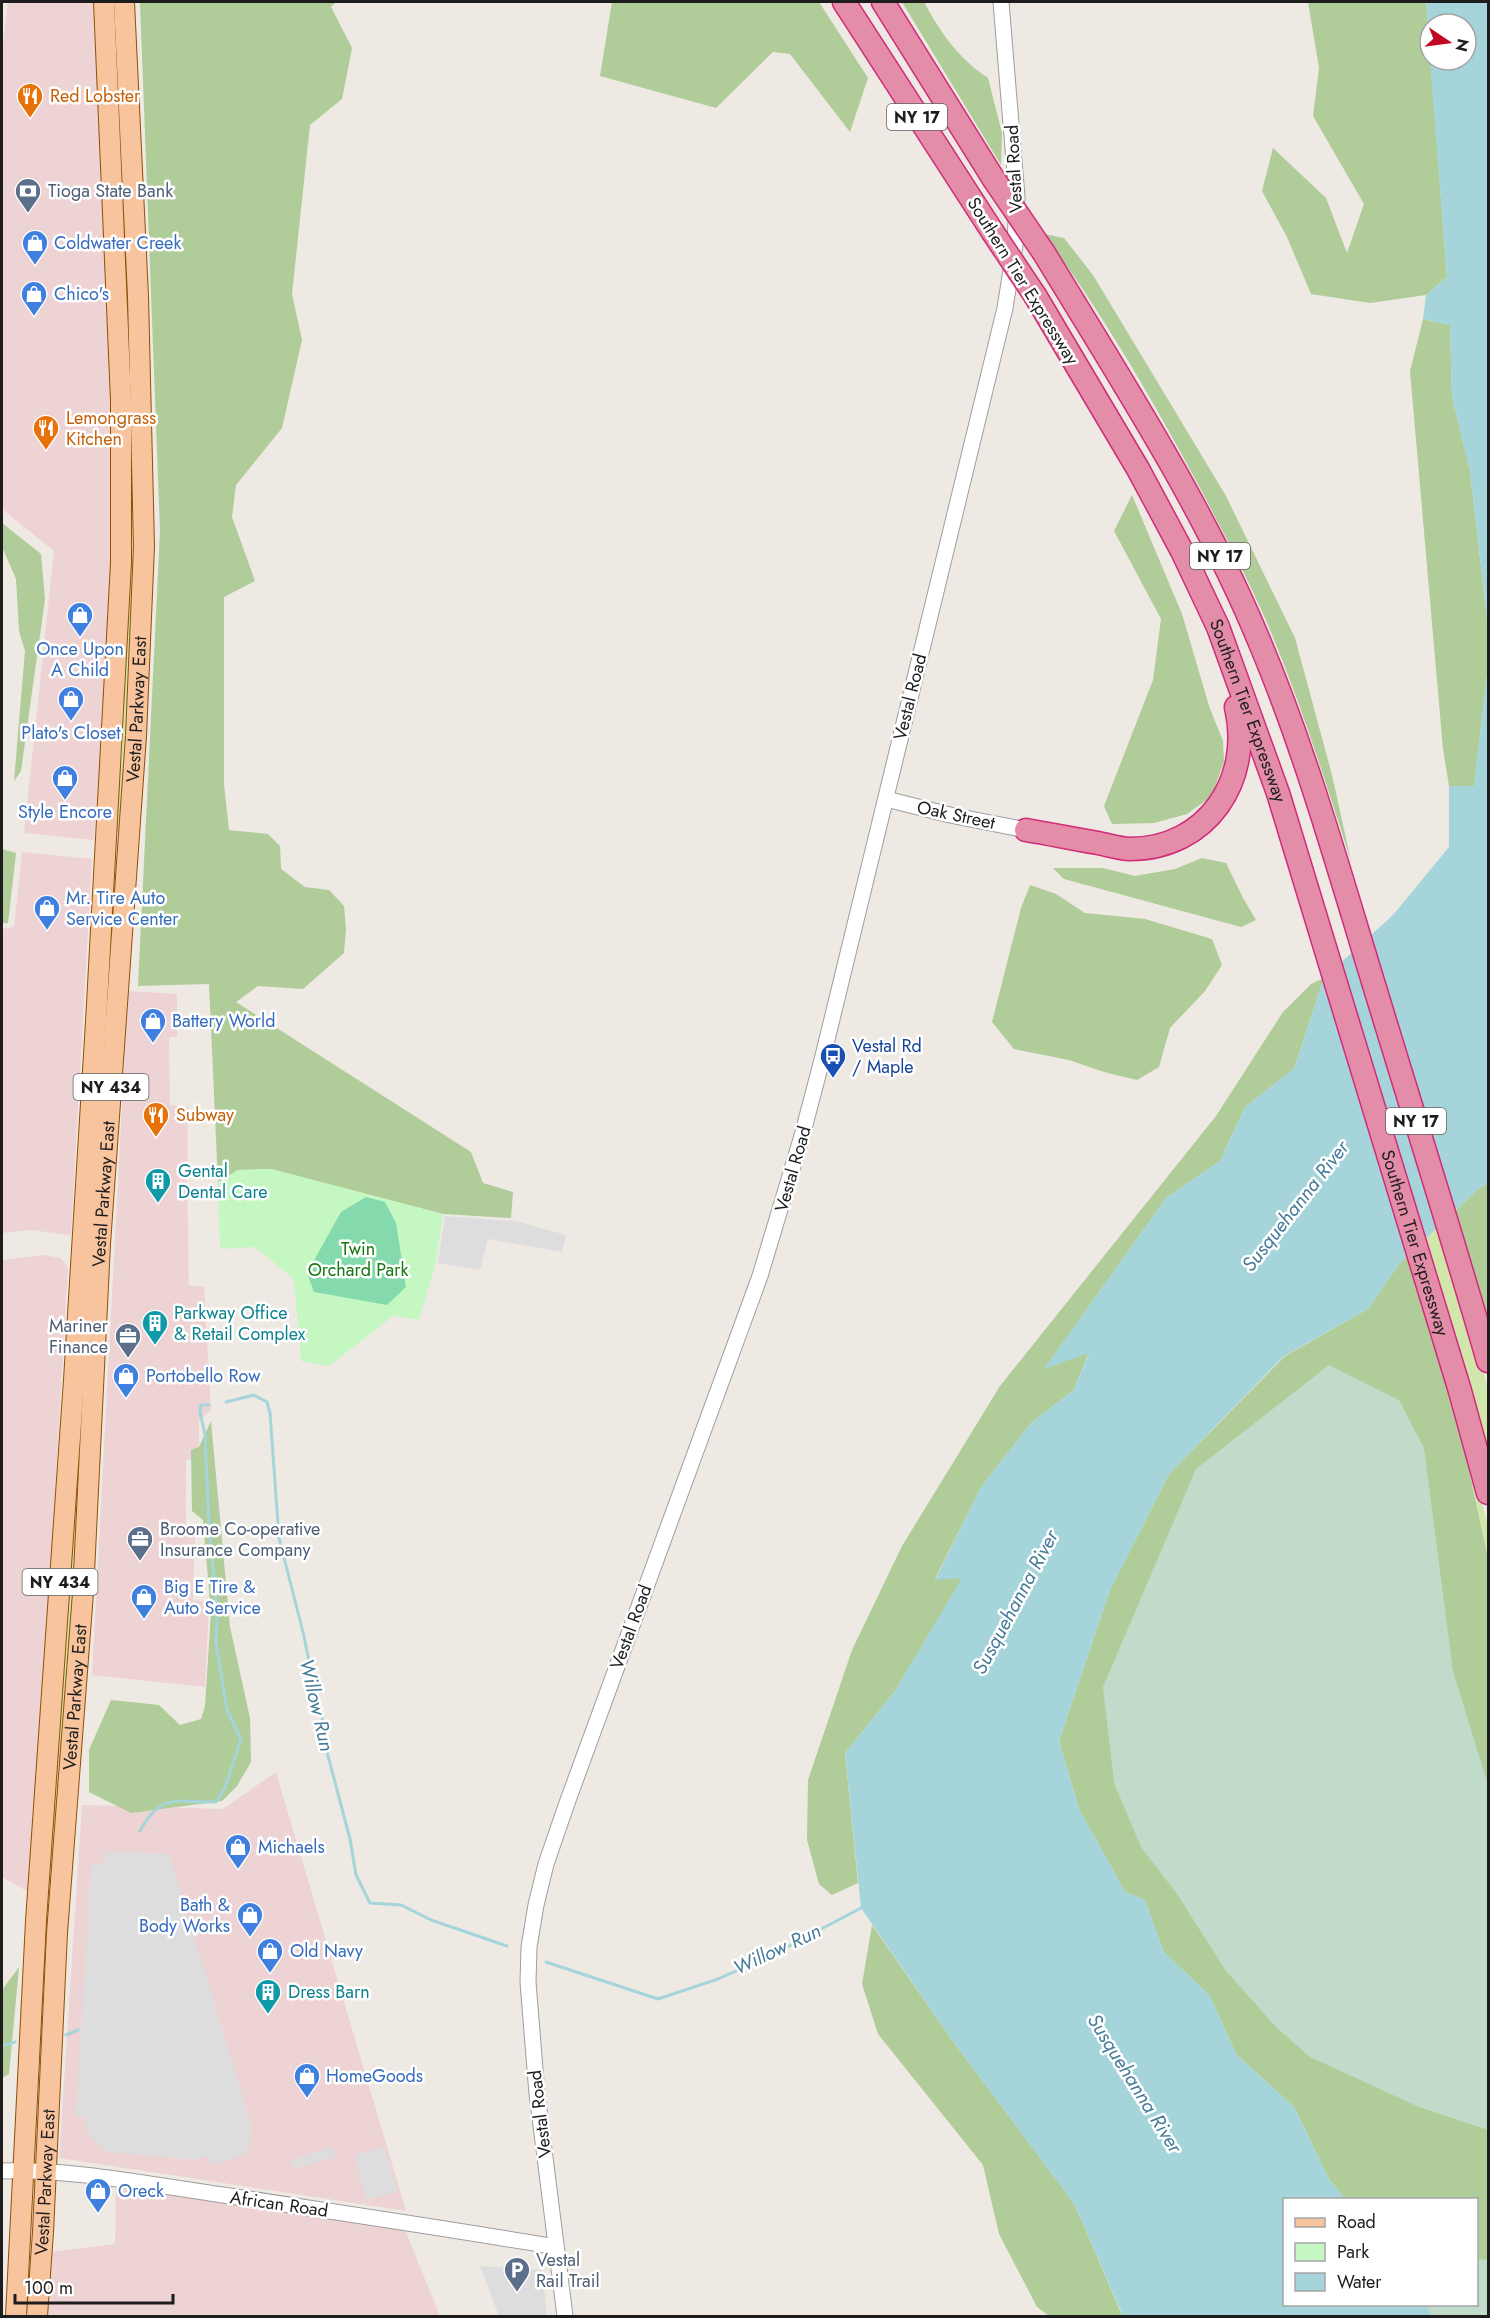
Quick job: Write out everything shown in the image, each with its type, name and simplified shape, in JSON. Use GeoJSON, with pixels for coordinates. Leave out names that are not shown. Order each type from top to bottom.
{"type":"FeatureCollection","features":[{"type":"Feature","properties":{"kind":"highway","name":"Southern Tier Expressway"},"geometry":{"type":"LineString","coordinates":[[843,2],[1036,297],[1138,469],[1182,551],[1218,627],[1278,793],[1317,918],[1460,1391],[1488,1493]]}},
{"type":"Feature","properties":{"kind":"highway","name":"Southern Tier Expressway"},"geometry":{"type":"LineString","coordinates":[[883,2],[993,178],[1044,252],[1188,492],[1261,644],[1343,884],[1488,1360]]}},
{"type":"Feature","properties":{"kind":"highway"},"geometry":{"type":"LineString","coordinates":[[1026,830],[1128,849],[1157,846],[1179,838],[1212,814],[1224,799],[1232,782],[1241,743],[1239,721],[1218,627]]}},
{"type":"Feature","properties":{"kind":"main road","name":"Vestal Parkway East"},"geometry":{"type":"LineString","coordinates":[[16,2316],[36,1921],[96,1022],[110,740],[122,563],[122,401],[104,2]]}},
{"type":"Feature","properties":{"kind":"main road","name":"Vestal Parkway East"},"geometry":{"type":"LineString","coordinates":[[37,2316],[57,1933],[83,1593],[100,1237],[136,736],[144,546],[138,296],[124,2]]}},
{"type":"Feature","properties":{"kind":"street","name":"Vestal Road"},"geometry":{"type":"LineString","coordinates":[[565,2316],[528,2007],[530,1947],[541,1884],[567,1803],[736,1343],[781,1209],[816,1085],[886,799],[1005,308],[1015,245],[1016,186],[1001,2]]}},
{"type":"Feature","properties":{"kind":"street","name":"Oak Street"},"geometry":{"type":"LineString","coordinates":[[886,799],[1026,830]]}},
{"type":"Feature","properties":{"kind":"street","name":"African Road"},"geometry":{"type":"LineString","coordinates":[[2,2170],[86,2175],[418,2224],[556,2247]]}},
{"type":"Feature","properties":{"kind":"shaded area"},"geometry":{"type":"Polygon","coordinates":[[[8,2],[95,2],[115,396],[112,606],[94,840],[24,833],[54,551],[2,509],[2,53],[8,2]]]}},
{"type":"Feature","properties":{"kind":"shaded area"},"geometry":{"type":"Polygon","coordinates":[[[22,852],[92,859],[71,1235],[31,1230],[2,1233],[2,929],[14,927],[22,852]]]}},
{"type":"Feature","properties":{"kind":"shaded area"},"geometry":{"type":"Polygon","coordinates":[[[128,991],[177,994],[177,1037],[169,1037],[170,1105],[188,1107],[189,1285],[204,1287],[211,1410],[199,1420],[199,1461],[186,1459],[186,1534],[195,1534],[193,1600],[209,1602],[205,1687],[92,1675],[128,991]]]}},
{"type":"Feature","properties":{"kind":"shaded area"},"geometry":{"type":"Polygon","coordinates":[[[445,1216],[515,1221],[566,1235],[562,1252],[488,1239],[480,1270],[438,1263],[445,1216]]]}},
{"type":"Feature","properties":{"kind":"shaded area"},"geometry":{"type":"Polygon","coordinates":[[[43,1255],[61,1258],[68,1267],[32,1894],[2,1877],[2,1260],[43,1255]]]}},
{"type":"Feature","properties":{"kind":"shaded area"},"geometry":{"type":"Polygon","coordinates":[[[276,1772],[406,2211],[59,2158],[82,1805],[223,1809],[276,1772]]]}},
{"type":"Feature","properties":{"kind":"shaded area"},"geometry":{"type":"Polygon","coordinates":[[[106,1851],[169,1854],[252,2128],[247,2153],[211,2165],[207,2156],[193,2160],[108,2152],[96,2144],[87,2132],[85,2117],[76,2116],[91,1865],[105,1864],[106,1851]]]}},
{"type":"Feature","properties":{"kind":"shaded area"},"geometry":{"type":"Polygon","coordinates":[[[332,2147],[335,2157],[293,2169],[291,2160],[332,2147]]]}},
{"type":"Feature","properties":{"kind":"shaded area"},"geometry":{"type":"Polygon","coordinates":[[[384,2147],[397,2192],[366,2200],[354,2155],[384,2147]]]}},
{"type":"Feature","properties":{"kind":"shaded area"},"geometry":{"type":"Polygon","coordinates":[[[116,2180],[402,2222],[440,2316],[37,2316],[41,2253],[115,2244],[116,2180]]]}},
{"type":"Feature","properties":{"kind":"shaded area","name":"Vestal Rail Trail"},"geometry":{"type":"Polygon","coordinates":[[[480,2266],[542,2270],[547,2316],[499,2316],[480,2266]]]}},
{"type":"Feature","properties":{"kind":"green space"},"geometry":{"type":"Polygon","coordinates":[[[111,2],[118,2],[137,490],[124,820],[120,829],[115,830],[111,2]]]}},
{"type":"Feature","properties":{"kind":"green space"},"geometry":{"type":"Polygon","coordinates":[[[140,2],[336,2],[331,7],[352,48],[342,99],[310,125],[292,294],[302,340],[282,428],[236,485],[232,517],[255,581],[224,597],[224,784],[229,830],[268,834],[280,846],[281,869],[305,887],[329,890],[344,906],[346,929],[344,953],[303,989],[258,986],[236,1002],[471,1152],[483,1183],[513,1192],[511,1218],[443,1214],[271,1169],[238,1170],[218,1182],[209,984],[138,986],[160,531],[140,2]]]}},
{"type":"Feature","properties":{"kind":"green space"},"geometry":{"type":"Polygon","coordinates":[[[612,2],[819,2],[868,78],[850,132],[790,54],[773,52],[716,108],[600,76],[612,2]]]}},
{"type":"Feature","properties":{"kind":"green space"},"geometry":{"type":"Polygon","coordinates":[[[902,2],[924,2],[951,44],[988,78],[1002,133],[1001,165],[902,2]]]}},
{"type":"Feature","properties":{"kind":"green space"},"geometry":{"type":"Polygon","coordinates":[[[1308,2],[1426,2],[1427,12],[1418,12],[1418,72],[1431,72],[1447,277],[1426,295],[1370,303],[1311,294],[1287,237],[1262,191],[1273,148],[1326,198],[1347,253],[1364,204],[1313,116],[1319,68],[1308,2]]]}},
{"type":"Feature","properties":{"kind":"green space"},"geometry":{"type":"Polygon","coordinates":[[[1044,234],[1064,238],[1093,275],[1226,496],[1295,638],[1332,775],[1351,861],[1294,692],[1273,637],[1247,580],[1199,486],[1145,389],[1107,326],[1044,234]]]}},
{"type":"Feature","properties":{"kind":"green space"},"geometry":{"type":"Polygon","coordinates":[[[1423,319],[1450,325],[1452,397],[1470,471],[1488,627],[1488,667],[1474,787],[1449,786],[1443,749],[1410,371],[1423,319]]]}},
{"type":"Feature","properties":{"kind":"green space"},"geometry":{"type":"Polygon","coordinates":[[[1132,495],[1182,614],[1210,709],[1223,741],[1224,761],[1212,796],[1187,814],[1154,823],[1112,824],[1104,806],[1153,680],[1161,619],[1114,531],[1132,495]]]}},
{"type":"Feature","properties":{"kind":"green space"},"geometry":{"type":"Polygon","coordinates":[[[2,523],[41,554],[45,599],[21,771],[14,781],[25,651],[19,631],[16,579],[2,547],[2,523]]]}},
{"type":"Feature","properties":{"kind":"green space"},"geometry":{"type":"Polygon","coordinates":[[[2,849],[16,853],[8,923],[2,923],[2,849]]]}},
{"type":"Feature","properties":{"kind":"green space"},"geometry":{"type":"Polygon","coordinates":[[[1202,858],[1226,863],[1256,920],[1241,927],[1064,879],[1053,868],[1103,868],[1135,876],[1175,869],[1202,858]]]}},
{"type":"Feature","properties":{"kind":"green space"},"geometry":{"type":"Polygon","coordinates":[[[1030,885],[1056,894],[1085,913],[1145,919],[1212,939],[1222,965],[1205,991],[1170,1028],[1159,1067],[1137,1080],[1069,1060],[1014,1049],[992,1022],[1021,908],[1030,885]]]}},
{"type":"Feature","properties":{"kind":"green space"},"geometry":{"type":"Polygon","coordinates":[[[1324,978],[1294,1069],[1245,1107],[1220,1161],[1166,1198],[1045,1368],[1089,1352],[1074,1390],[1031,1423],[981,1487],[935,1579],[963,1578],[895,1691],[845,1753],[858,1883],[832,1895],[819,1884],[807,1840],[808,1780],[852,1650],[902,1546],[1000,1386],[1216,1116],[1283,1012],[1311,984],[1324,978]]]}},
{"type":"Feature","properties":{"kind":"green space","name":"Twin Orchard Park"},"geometry":{"type":"Polygon","coordinates":[[[271,1169],[443,1214],[435,1266],[419,1320],[393,1316],[329,1366],[301,1361],[294,1279],[255,1247],[220,1249],[218,1182],[238,1170],[271,1169]]]}},
{"type":"Feature","properties":{"kind":"green space"},"geometry":{"type":"Polygon","coordinates":[[[1488,1183],[1488,1335],[1449,1217],[1477,1190],[1488,1183]]]}},
{"type":"Feature","properties":{"kind":"green space"},"geometry":{"type":"Polygon","coordinates":[[[366,1197],[385,1202],[396,1223],[406,1287],[387,1305],[314,1292],[307,1273],[341,1212],[366,1197]]]}},
{"type":"Feature","properties":{"kind":"green space"},"geometry":{"type":"Polygon","coordinates":[[[1442,1223],[1488,1389],[1488,1456],[1422,1242],[1442,1223]]]}},
{"type":"Feature","properties":{"kind":"green space"},"geometry":{"type":"Polygon","coordinates":[[[1412,1251],[1453,1397],[1488,1558],[1488,2316],[1431,2316],[1426,2306],[1478,2306],[1478,2198],[1344,2198],[1329,2179],[1294,2107],[1236,2054],[1210,1996],[1163,1951],[1145,1900],[1125,1892],[1079,1809],[1059,1741],[1110,1590],[1169,1474],[1285,1356],[1368,1309],[1399,1264],[1412,1251]]]}},
{"type":"Feature","properties":{"kind":"green space"},"geometry":{"type":"Polygon","coordinates":[[[83,1362],[84,1454],[45,2045],[52,1826],[83,1362]]]}},
{"type":"Feature","properties":{"kind":"green space"},"geometry":{"type":"Polygon","coordinates":[[[1329,1365],[1399,1400],[1424,1448],[1453,1671],[1488,1785],[1488,2130],[1419,2107],[1310,2057],[1277,2028],[1226,1971],[1177,1894],[1141,1847],[1114,1783],[1103,1687],[1196,1469],[1329,1365]]]}},
{"type":"Feature","properties":{"kind":"green space"},"geometry":{"type":"Polygon","coordinates":[[[1453,1397],[1488,1526],[1488,1558],[1453,1397]]]}},
{"type":"Feature","properties":{"kind":"green space"},"geometry":{"type":"Polygon","coordinates":[[[211,1421],[230,1627],[250,1718],[251,1762],[237,1786],[222,1801],[131,1813],[89,1792],[89,1750],[111,1700],[159,1705],[180,1725],[201,1719],[205,1706],[211,1613],[203,1520],[192,1511],[191,1450],[199,1447],[211,1421]]]}},
{"type":"Feature","properties":{"kind":"green space"},"geometry":{"type":"Polygon","coordinates":[[[872,1925],[952,2040],[1075,2205],[1122,2315],[1049,2316],[1037,2307],[999,2234],[983,2165],[878,2034],[862,1984],[872,1925]]]}},
{"type":"Feature","properties":{"kind":"green space"},"geometry":{"type":"Polygon","coordinates":[[[19,1967],[9,2074],[2,2078],[2,1990],[19,1967]]]}},
{"type":"Feature","properties":{"kind":"green space"},"geometry":{"type":"Polygon","coordinates":[[[1478,2259],[1488,2260],[1488,2316],[1431,2316],[1426,2306],[1478,2306],[1478,2259]]]}},
{"type":"Feature","properties":{"kind":"water"},"geometry":{"type":"Polygon","coordinates":[[[1426,2],[1488,2],[1488,627],[1470,471],[1452,397],[1450,325],[1423,319],[1426,295],[1447,277],[1431,72],[1478,72],[1478,12],[1427,12],[1426,2]]]}},
{"type":"Feature","properties":{"kind":"water","name":"Susquehanna River"},"geometry":{"type":"Polygon","coordinates":[[[1488,667],[1488,1183],[1477,1190],[1399,1264],[1368,1309],[1284,1356],[1169,1474],[1110,1590],[1059,1741],[1079,1809],[1125,1892],[1145,1900],[1163,1951],[1210,1996],[1236,2054],[1294,2107],[1329,2179],[1344,2198],[1283,2198],[1283,2306],[1426,2306],[1431,2316],[1123,2316],[1075,2205],[952,2040],[861,1908],[845,1753],[895,1691],[962,1578],[935,1580],[981,1487],[1031,1423],[1074,1390],[1089,1353],[1044,1369],[1166,1198],[1220,1161],[1245,1107],[1294,1069],[1324,978],[1393,915],[1449,847],[1449,786],[1474,786],[1488,667]]]}},
{"type":"Feature","properties":{"kind":"waterway","name":"Willow Run"},"geometry":{"type":"LineString","coordinates":[[226,1402],[254,1395],[267,1402],[270,1413],[279,1538],[321,1710],[327,1752],[350,1839],[356,1875],[370,1903],[401,1905],[431,1920],[507,1946]]}},
{"type":"Feature","properties":{"kind":"waterway","name":"Willow Run"},"geometry":{"type":"LineString","coordinates":[[140,1831],[148,1818],[163,1805],[181,1801],[216,1802],[225,1788],[241,1739],[227,1710],[216,1643],[217,1611],[209,1526],[205,1435],[200,1412],[201,1405],[209,1405]]}},
{"type":"Feature","properties":{"kind":"waterway","name":"Willow Run"},"geometry":{"type":"LineString","coordinates":[[546,1962],[658,1999],[718,1979],[770,1956],[863,1907]]}},
{"type":"Feature","properties":{"kind":"waterway","name":"Willow Run"},"geometry":{"type":"LineString","coordinates":[[66,2035],[78,2030]]}},
{"type":"Feature","properties":{"kind":"waterway","name":"Willow Run"},"geometry":{"type":"LineString","coordinates":[[2,2046],[15,2042]]}},
{"type":"Feature","properties":{"kind":"place","name":"Red Lobster"},"geometry":{"type":"Point","coordinates":[30,119]}},
{"type":"Feature","properties":{"kind":"place","name":"Tioga State Bank"},"geometry":{"type":"Point","coordinates":[28,214]}},
{"type":"Feature","properties":{"kind":"place","name":"Coldwater Creek"},"geometry":{"type":"Point","coordinates":[35,266]}},
{"type":"Feature","properties":{"kind":"place","name":"Chico's"},"geometry":{"type":"Point","coordinates":[34,317]}},
{"type":"Feature","properties":{"kind":"place","name":"Lemongrass Kitchen"},"geometry":{"type":"Point","coordinates":[46,451]}},
{"type":"Feature","properties":{"kind":"place","name":"Once Upon A Child"},"geometry":{"type":"Point","coordinates":[80,638]}},
{"type":"Feature","properties":{"kind":"place","name":"Plato's Closet"},"geometry":{"type":"Point","coordinates":[71,722]}},
{"type":"Feature","properties":{"kind":"place","name":"Style Encore"},"geometry":{"type":"Point","coordinates":[65,801]}},
{"type":"Feature","properties":{"kind":"place","name":"Mr. Tire Auto Service Center"},"geometry":{"type":"Point","coordinates":[47,931]}},
{"type":"Feature","properties":{"kind":"place","name":"Battery World"},"geometry":{"type":"Point","coordinates":[153,1044]}},
{"type":"Feature","properties":{"kind":"place","name":"Vestal Rd / Maple"},"geometry":{"type":"Point","coordinates":[833,1079]}},
{"type":"Feature","properties":{"kind":"place","name":"Subway"},"geometry":{"type":"Point","coordinates":[156,1138]}},
{"type":"Feature","properties":{"kind":"place","name":"Gental Dental Care"},"geometry":{"type":"Point","coordinates":[158,1204]}},
{"type":"Feature","properties":{"kind":"place","name":"Parkway Office & Retail Complex"},"geometry":{"type":"Point","coordinates":[155,1346]}},
{"type":"Feature","properties":{"kind":"place","name":"Mariner Finance"},"geometry":{"type":"Point","coordinates":[128,1359]}},
{"type":"Feature","properties":{"kind":"place","name":"Portobello Row"},"geometry":{"type":"Point","coordinates":[126,1399]}},
{"type":"Feature","properties":{"kind":"place","name":"Broome Co-operative Insurance Company"},"geometry":{"type":"Point","coordinates":[140,1562]}},
{"type":"Feature","properties":{"kind":"place","name":"Big E Tire & Auto Service"},"geometry":{"type":"Point","coordinates":[144,1620]}},
{"type":"Feature","properties":{"kind":"place","name":"Michaels"},"geometry":{"type":"Point","coordinates":[238,1870]}},
{"type":"Feature","properties":{"kind":"place","name":"Bath & Body Works"},"geometry":{"type":"Point","coordinates":[250,1938]}},
{"type":"Feature","properties":{"kind":"place","name":"Old Navy"},"geometry":{"type":"Point","coordinates":[270,1974]}},
{"type":"Feature","properties":{"kind":"place","name":"Dress Barn"},"geometry":{"type":"Point","coordinates":[268,2015]}},
{"type":"Feature","properties":{"kind":"place","name":"HomeGoods"},"geometry":{"type":"Point","coordinates":[307,2099]}},
{"type":"Feature","properties":{"kind":"place","name":"Oreck"},"geometry":{"type":"Point","coordinates":[98,2214]}},
{"type":"Feature","properties":{"kind":"place","name":"Vestal Rail Trail"},"geometry":{"type":"Point","coordinates":[517,2293]}}]}
